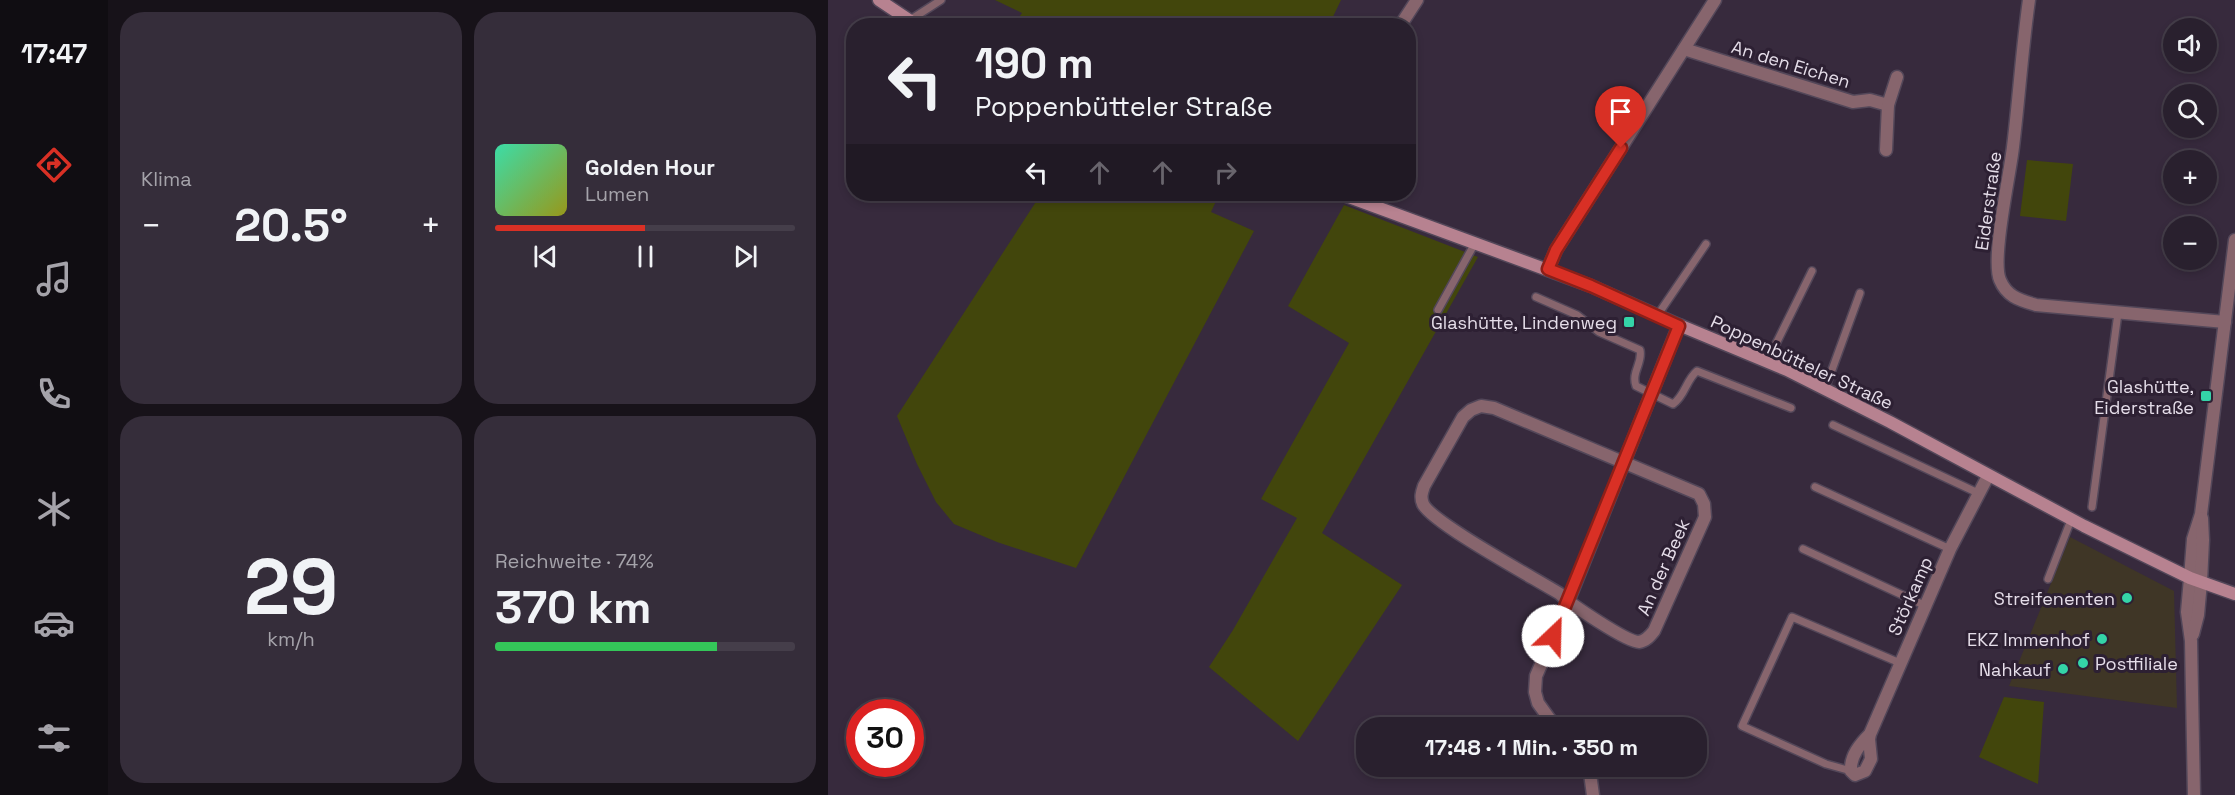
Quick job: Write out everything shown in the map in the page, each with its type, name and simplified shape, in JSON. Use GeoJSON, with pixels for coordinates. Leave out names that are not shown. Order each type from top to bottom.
{"type":"FeatureCollection","features":[{"type":"Feature","properties":{"kind":"main road"},"geometry":{"type":"LineString","coordinates":[[879,0],[906,18]]}},
{"type":"Feature","properties":{"kind":"main road","name":"Poppenbütteler Straße"},"geometry":{"type":"LineString","coordinates":[[1360,201],[1591,286],[1679,326],[1767,362],[1826,389],[2071,520],[2195,580],[2235,594]]}},
{"type":"Feature","properties":{"kind":"street"},"geometry":{"type":"LineString","coordinates":[[1405,18],[1417,0]]}},
{"type":"Feature","properties":{"kind":"street"},"geometry":{"type":"LineString","coordinates":[[1548,269],[1556,250],[1715,0]]}},
{"type":"Feature","properties":{"kind":"street","name":"Eiderstraße"},"geometry":{"type":"LineString","coordinates":[[2029,0],[2014,144],[1999,243],[1999,278],[2004,288],[2015,299],[2036,304],[2224,322]]}},
{"type":"Feature","properties":{"kind":"street","name":"An den Eichen"},"geometry":{"type":"LineString","coordinates":[[1684,50],[1853,102],[1870,100],[1888,105]]}},
{"type":"Feature","properties":{"kind":"street"},"geometry":{"type":"LineString","coordinates":[[1886,150],[1888,105],[1897,77]]}},
{"type":"Feature","properties":{"kind":"street"},"geometry":{"type":"LineString","coordinates":[[2194,795],[2191,641],[2198,615],[2195,580],[2203,540],[2201,514],[2235,240]]}},
{"type":"Feature","properties":{"kind":"street"},"geometry":{"type":"LineString","coordinates":[[1547,717],[1540,708],[1536,697],[1535,684],[1538,670],[1568,602],[1679,326]]}},
{"type":"Feature","properties":{"kind":"street","name":"An der Beek"},"geometry":{"type":"LineString","coordinates":[[1478,407],[1494,408],[1625,461],[1695,491],[1702,499],[1705,517],[1654,631],[1645,640],[1636,642],[1627,638],[1568,602],[1560,594],[1437,519],[1423,505],[1422,491],[1464,417],[1478,407]]}},
{"type":"Feature","properties":{"kind":"street","name":"Störkamp"},"geometry":{"type":"LineString","coordinates":[[1851,771],[1852,774],[1858,775],[1867,768],[1871,759],[1870,734],[1950,549],[1988,476]]}},
{"type":"Feature","properties":{"kind":"street"},"geometry":{"type":"LineString","coordinates":[[1591,777],[1593,795]]}},
{"type":"Feature","properties":{"kind":"lane"},"geometry":{"type":"LineString","coordinates":[[920,18],[941,0]]}},
{"type":"Feature","properties":{"kind":"lane"},"geometry":{"type":"LineString","coordinates":[[1438,310],[1475,243]]}},
{"type":"Feature","properties":{"kind":"lane"},"geometry":{"type":"LineString","coordinates":[[1657,316],[1706,244]]}},
{"type":"Feature","properties":{"kind":"lane"},"geometry":{"type":"LineString","coordinates":[[1767,362],[1812,271]]}},
{"type":"Feature","properties":{"kind":"lane"},"geometry":{"type":"LineString","coordinates":[[1826,389],[1860,293]]}},
{"type":"Feature","properties":{"kind":"lane"},"geometry":{"type":"LineString","coordinates":[[1536,297],[1576,315],[1599,332],[1640,350],[1641,354],[1633,379],[1635,386],[1673,404],[1679,400],[1691,376],[1697,370],[1791,408]]}},
{"type":"Feature","properties":{"kind":"lane"},"geometry":{"type":"LineString","coordinates":[[2092,507],[2118,313]]}},
{"type":"Feature","properties":{"kind":"lane"},"geometry":{"type":"LineString","coordinates":[[1833,425],[1978,493]]}},
{"type":"Feature","properties":{"kind":"lane"},"geometry":{"type":"LineString","coordinates":[[1815,487],[1950,549]]}},
{"type":"Feature","properties":{"kind":"lane"},"geometry":{"type":"LineString","coordinates":[[2048,579],[2071,520]]}},
{"type":"Feature","properties":{"kind":"lane"},"geometry":{"type":"LineString","coordinates":[[1803,549],[1926,606]]}},
{"type":"Feature","properties":{"kind":"lane"},"geometry":{"type":"LineString","coordinates":[[1851,771],[1826,764],[1742,726],[1792,617],[1900,663]]}},
{"type":"Feature","properties":{"kind":"shaded area","name":"EKZ Immenhof"},"geometry":{"type":"Polygon","coordinates":[[[2070,537],[2174,591],[2177,708],[2009,686],[2070,537]]]}},
{"type":"Feature","properties":{"kind":"green space"},"geometry":{"type":"Polygon","coordinates":[[[995,0],[1341,0],[1332,18],[1019,18],[1022,13],[995,0]]]}},
{"type":"Feature","properties":{"kind":"green space"},"geometry":{"type":"Polygon","coordinates":[[[2027,160],[2073,164],[2066,221],[2020,216],[2027,160]]]}},
{"type":"Feature","properties":{"kind":"green space"},"geometry":{"type":"Polygon","coordinates":[[[1036,201],[1216,201],[1211,212],[1254,231],[1076,568],[997,542],[954,524],[936,502],[897,416],[1036,201]]]}},
{"type":"Feature","properties":{"kind":"green space"},"geometry":{"type":"Polygon","coordinates":[[[1344,205],[1478,257],[1322,533],[1402,585],[1298,741],[1209,667],[1233,630],[1297,518],[1261,499],[1349,343],[1288,306],[1344,205]]]}},
{"type":"Feature","properties":{"kind":"green space"},"geometry":{"type":"Polygon","coordinates":[[[2004,697],[2044,702],[2038,784],[1979,757],[2004,697]]]}},
{"type":"Feature","properties":{"kind":"place","name":"Glashütte, Lindenweg"},"geometry":{"type":"Point","coordinates":[1629,322]}},
{"type":"Feature","properties":{"kind":"place","name":"Glashütte, Eiderstraße"},"geometry":{"type":"Point","coordinates":[2206,396]}},
{"type":"Feature","properties":{"kind":"place","name":"Streifenenten"},"geometry":{"type":"Point","coordinates":[2127,598]}},
{"type":"Feature","properties":{"kind":"place","name":"EKZ Immenhof"},"geometry":{"type":"Point","coordinates":[2102,639]}},
{"type":"Feature","properties":{"kind":"place","name":"Postfiliale"},"geometry":{"type":"Point","coordinates":[2083,663]}},
{"type":"Feature","properties":{"kind":"place","name":"Nahkauf"},"geometry":{"type":"Point","coordinates":[2063,669]}},
{"type":"Feature","properties":{"kind":"route"},"geometry":{"type":"LineString","coordinates":[[1553,636],[1679,326],[1548,269],[1556,250],[1621,148]]}}]}
